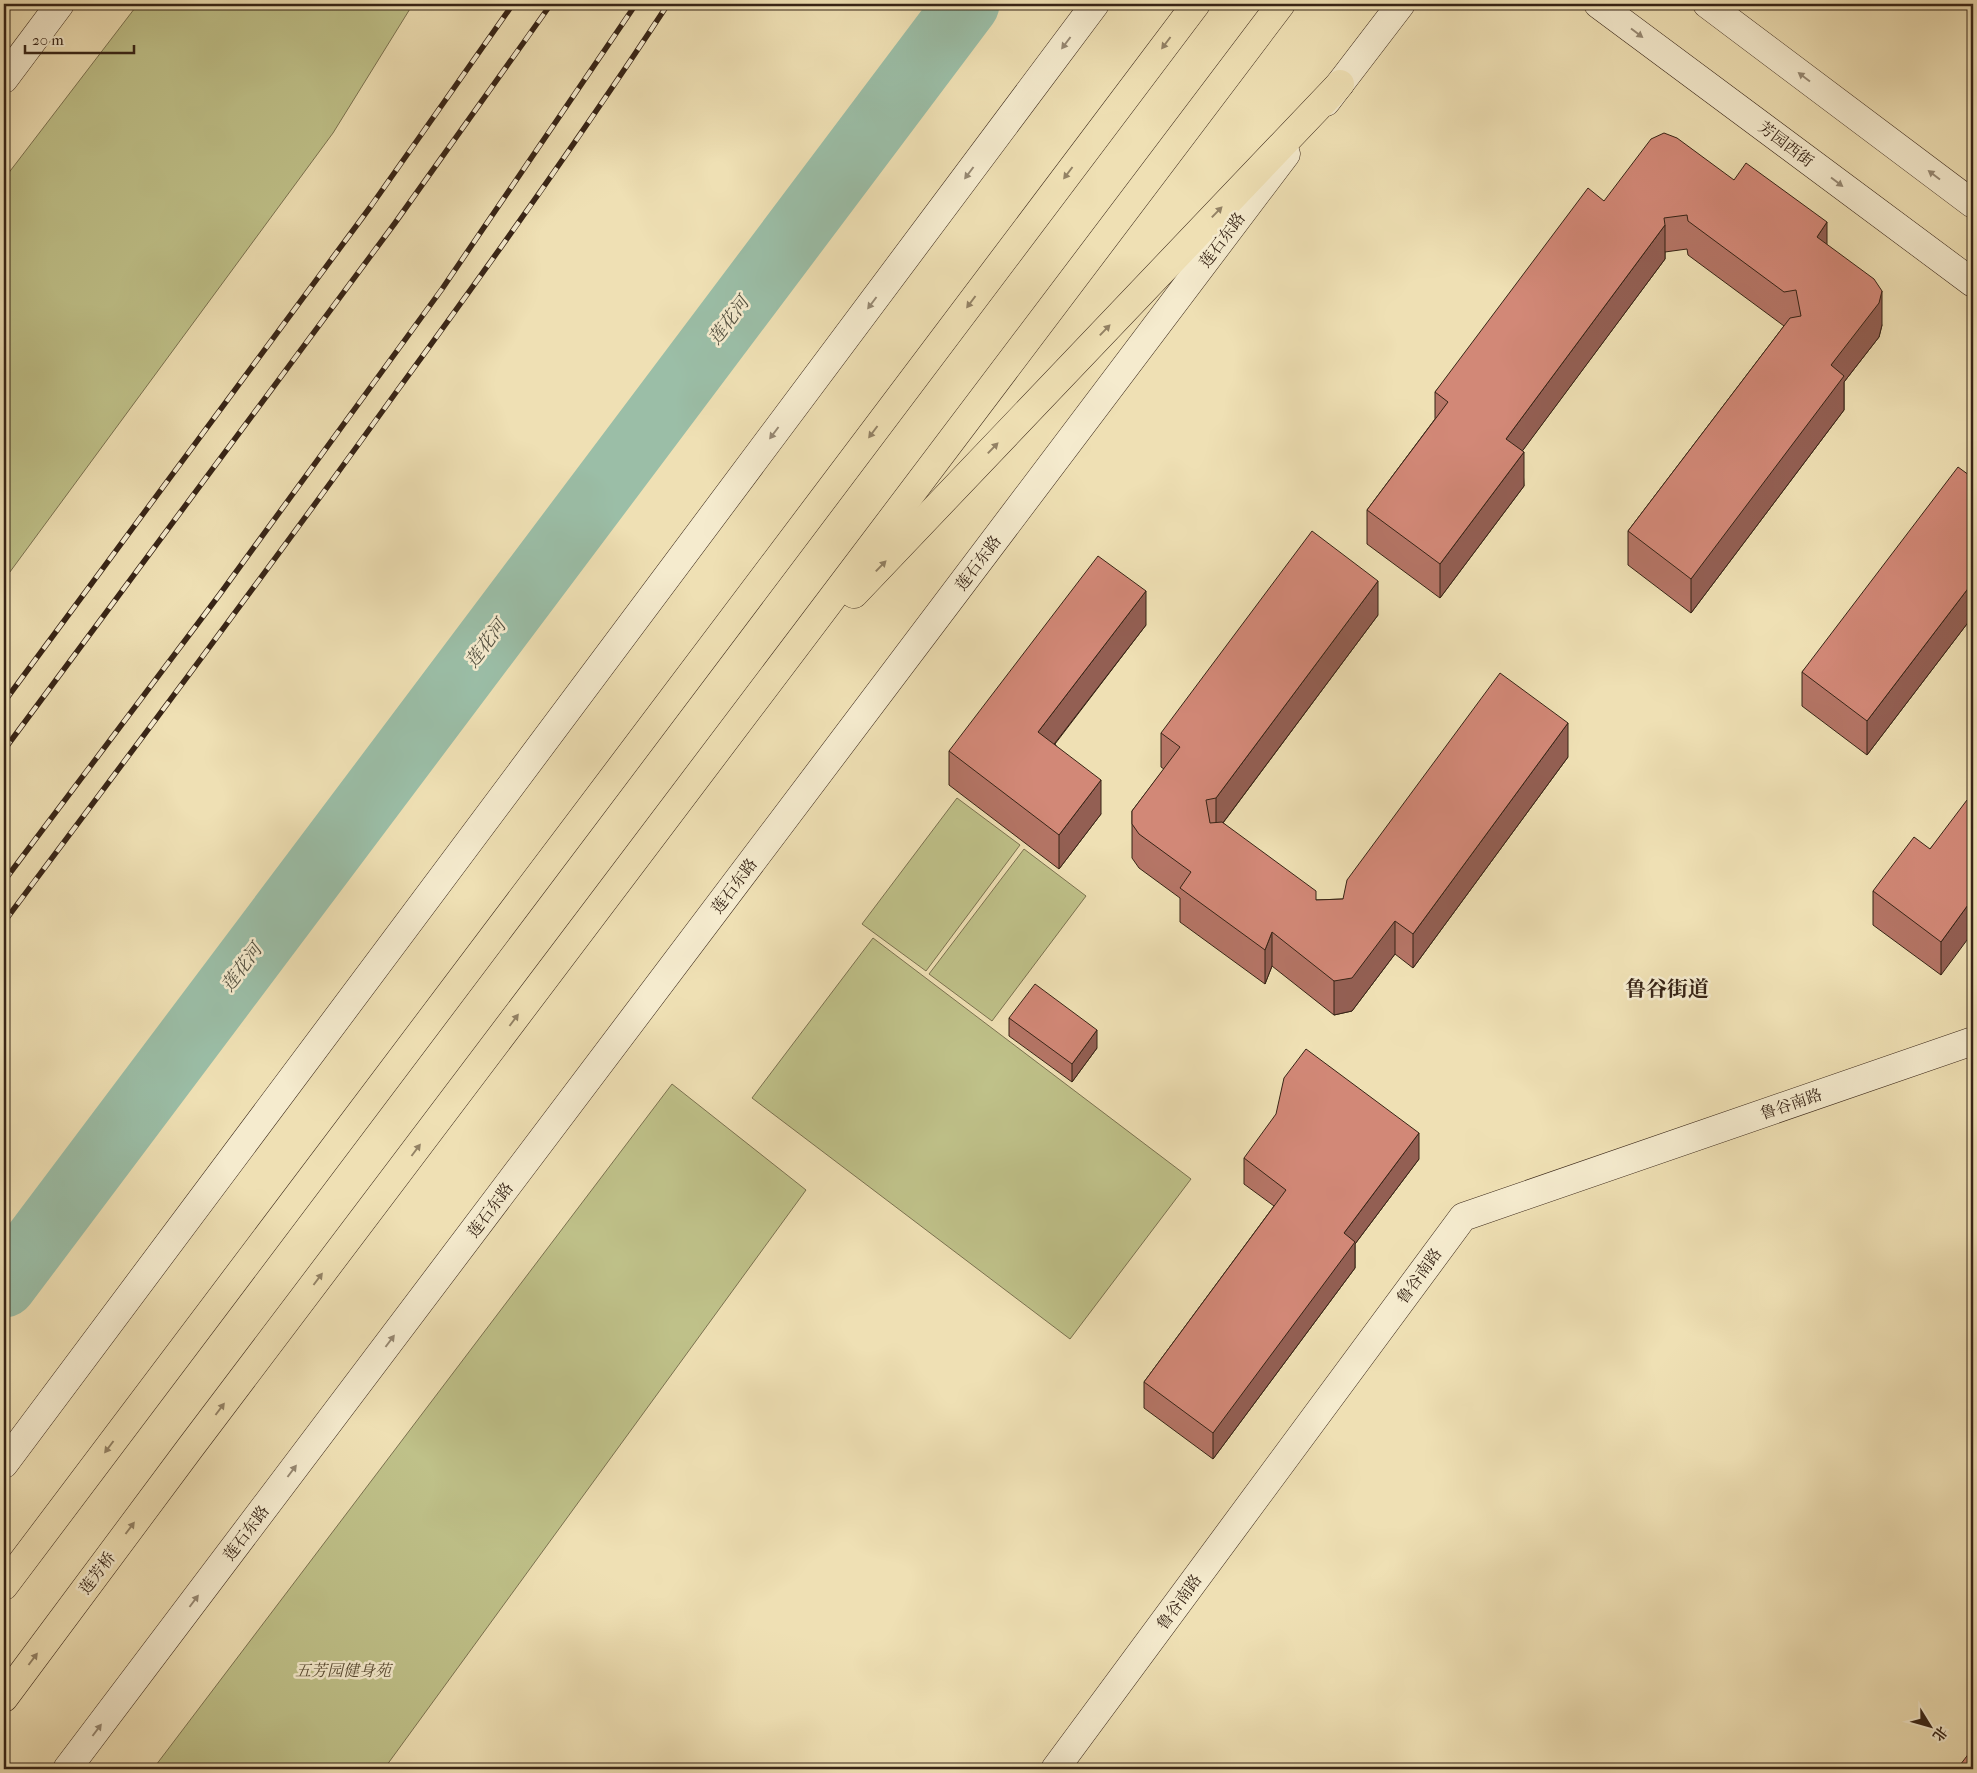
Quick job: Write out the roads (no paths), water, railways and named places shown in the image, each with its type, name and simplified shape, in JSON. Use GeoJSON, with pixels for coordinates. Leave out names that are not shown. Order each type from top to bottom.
{"type":"FeatureCollection","features":[{"type":"Feature","properties":{"kind":"highway"},"geometry":{"type":"LineString","coordinates":[[4,1586],[1196,4]]}},
{"type":"Feature","properties":{"kind":"highway"},"geometry":{"type":"LineString","coordinates":[[763,690],[1281,4]]}},
{"type":"Feature","properties":{"kind":"highway"},"geometry":{"type":"LineString","coordinates":[[763,690],[1340,84]]}},
{"type":"Feature","properties":{"kind":"highway","name":"莲芳桥"},"geometry":{"type":"LineString","coordinates":[[4,1698],[190,1448],[763,690]]}},
{"type":"Feature","properties":{"kind":"street"},"geometry":{"type":"LineString","coordinates":[[4,79],[60,4]]}},
{"type":"Feature","properties":{"kind":"street"},"geometry":{"type":"LineString","coordinates":[[4,1464],[1095,4]]}},
{"type":"Feature","properties":{"kind":"street","name":"莲石东路"},"geometry":{"type":"LineString","coordinates":[[67,1769],[1401,4]]}},
{"type":"Feature","properties":{"kind":"street","name":"芳园西街"},"geometry":{"type":"LineString","coordinates":[[1598,4],[1973,283]]}},
{"type":"Feature","properties":{"kind":"street"},"geometry":{"type":"LineString","coordinates":[[1707,4],[1973,204]]}},
{"type":"Feature","properties":{"kind":"street","name":"鲁谷南路"},"geometry":{"type":"LineString","coordinates":[[1055,1769],[1463,1217],[1973,1041]]}},
{"type":"Feature","properties":{"kind":"waterway","name":"莲花河"},"geometry":{"type":"LineString","coordinates":[[4,1285],[967,4]]}},
{"type":"Feature","properties":{"kind":"railway"},"geometry":{"type":"LineString","coordinates":[[4,702],[371,206],[513,4]]}},
{"type":"Feature","properties":{"kind":"railway"},"geometry":{"type":"LineString","coordinates":[[4,750],[395,223],[551,4]]}},
{"type":"Feature","properties":{"kind":"railway"},"geometry":{"type":"LineString","coordinates":[[4,881],[220,594],[442,289],[636,4]]}},
{"type":"Feature","properties":{"kind":"railway"},"geometry":{"type":"LineString","coordinates":[[4,922],[251,591],[466,295],[569,151],[668,4]]}},
{"type":"Feature","properties":{"kind":"district","name":"鲁谷街道"},"geometry":{"type":"Point","coordinates":[1667,989]}},
{"type":"Feature","properties":{"kind":"park label","name":"五芳园健身苑"},"geometry":{"type":"Point","coordinates":[343,1670]}}]}
